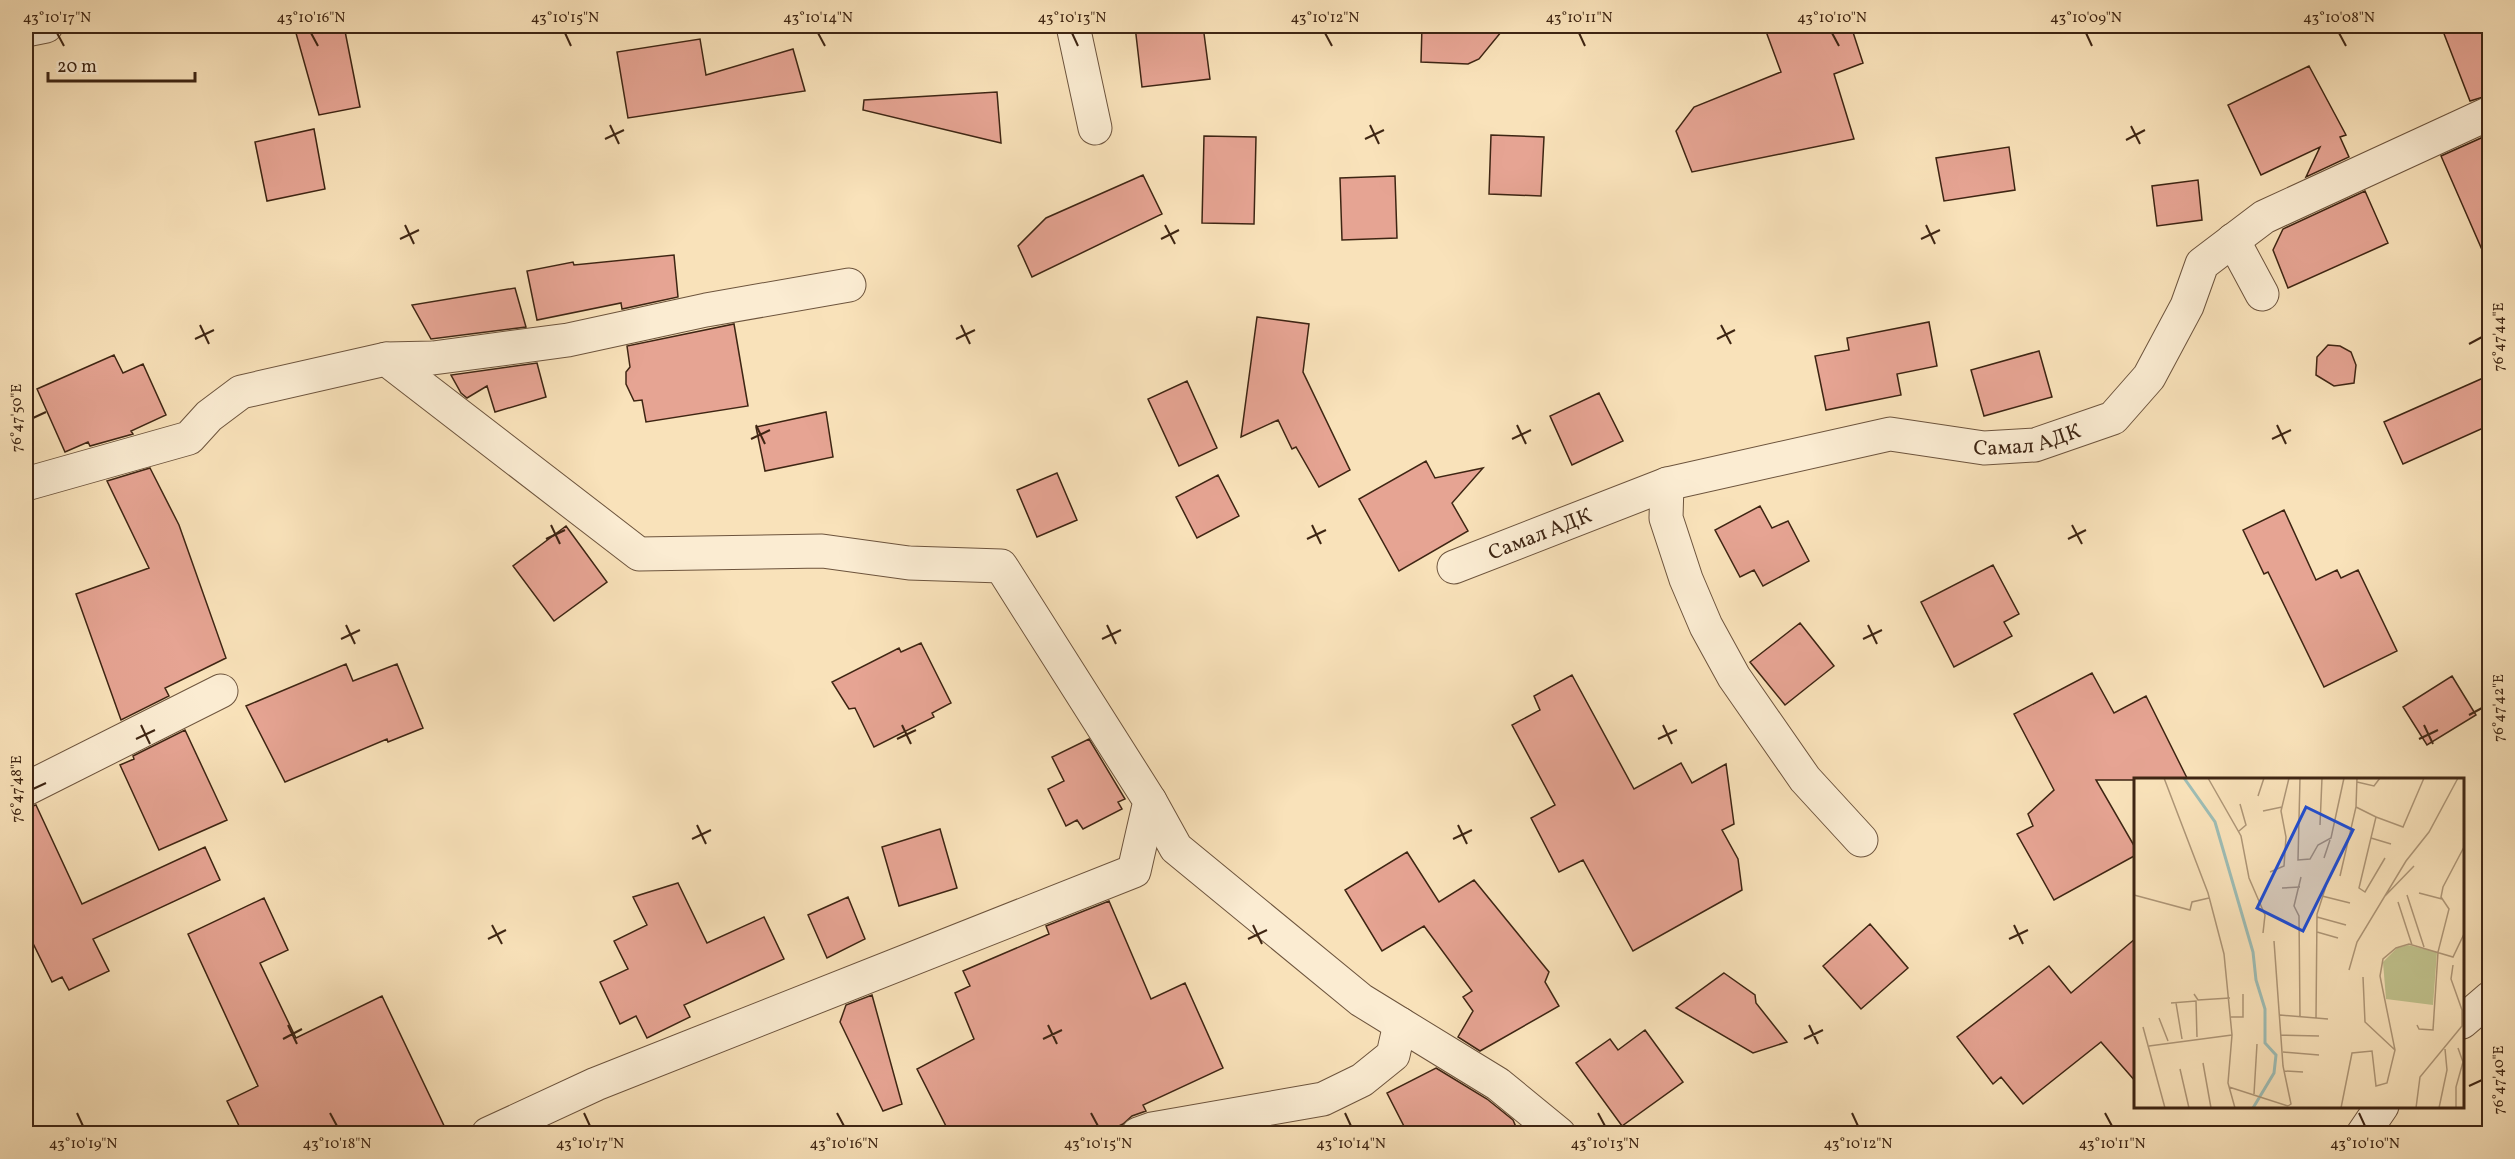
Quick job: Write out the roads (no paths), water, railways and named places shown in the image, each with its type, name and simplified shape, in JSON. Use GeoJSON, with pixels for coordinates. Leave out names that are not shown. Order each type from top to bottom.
{"type":"FeatureCollection","features":[{"type":"Feature","properties":{"kind":"street"},"geometry":{"type":"LineString","coordinates":[[26,30],[46,26]]}},
{"type":"Feature","properties":{"kind":"street"},"geometry":{"type":"LineString","coordinates":[[1073,26],[1095,128]]}},
{"type":"Feature","properties":{"kind":"street","name":"Самал АДК"},"geometry":{"type":"LineString","coordinates":[[1454,567],[1667,484],[1890,434],[1984,448],[2035,445],[2113,418],[2149,377],[2187,306],[2202,264],[2264,217],[2490,114]]}},
{"type":"Feature","properties":{"kind":"street"},"geometry":{"type":"LineString","coordinates":[[2233,240],[2262,294]]}},
{"type":"Feature","properties":{"kind":"street"},"geometry":{"type":"LineString","coordinates":[[26,484],[189,438],[208,416],[241,392],[386,360],[433,358],[568,340],[706,310],[849,285]]}},
{"type":"Feature","properties":{"kind":"street"},"geometry":{"type":"LineString","coordinates":[[386,360],[639,554],[822,551],[909,563],[1001,566],[1150,801],[1176,848],[1361,1000],[1443,1048],[1497,1084],[1559,1134]]}},
{"type":"Feature","properties":{"kind":"street"},"geometry":{"type":"LineString","coordinates":[[1667,484],[1666,518],[1686,579],[1706,626],[1734,677],[1805,779],[1861,840]]}},
{"type":"Feature","properties":{"kind":"street"},"geometry":{"type":"LineString","coordinates":[[26,789],[221,691]]}},
{"type":"Feature","properties":{"kind":"street"},"geometry":{"type":"LineString","coordinates":[[1134,871],[1150,801]]}},
{"type":"Feature","properties":{"kind":"street"},"geometry":{"type":"LineString","coordinates":[[488,1134],[596,1084],[1134,871],[1198,866]]}},
{"type":"Feature","properties":{"kind":"street"},"geometry":{"type":"LineString","coordinates":[[2464,1021],[2490,998]]}},
{"type":"Feature","properties":{"kind":"street"},"geometry":{"type":"LineString","coordinates":[[1138,1134],[1152,1129],[1323,1099],[1362,1080],[1393,1055],[1400,1024]]}},
{"type":"Feature","properties":{"kind":"street"},"geometry":{"type":"LineString","coordinates":[[2363,1134],[2381,1108]]}}]}
